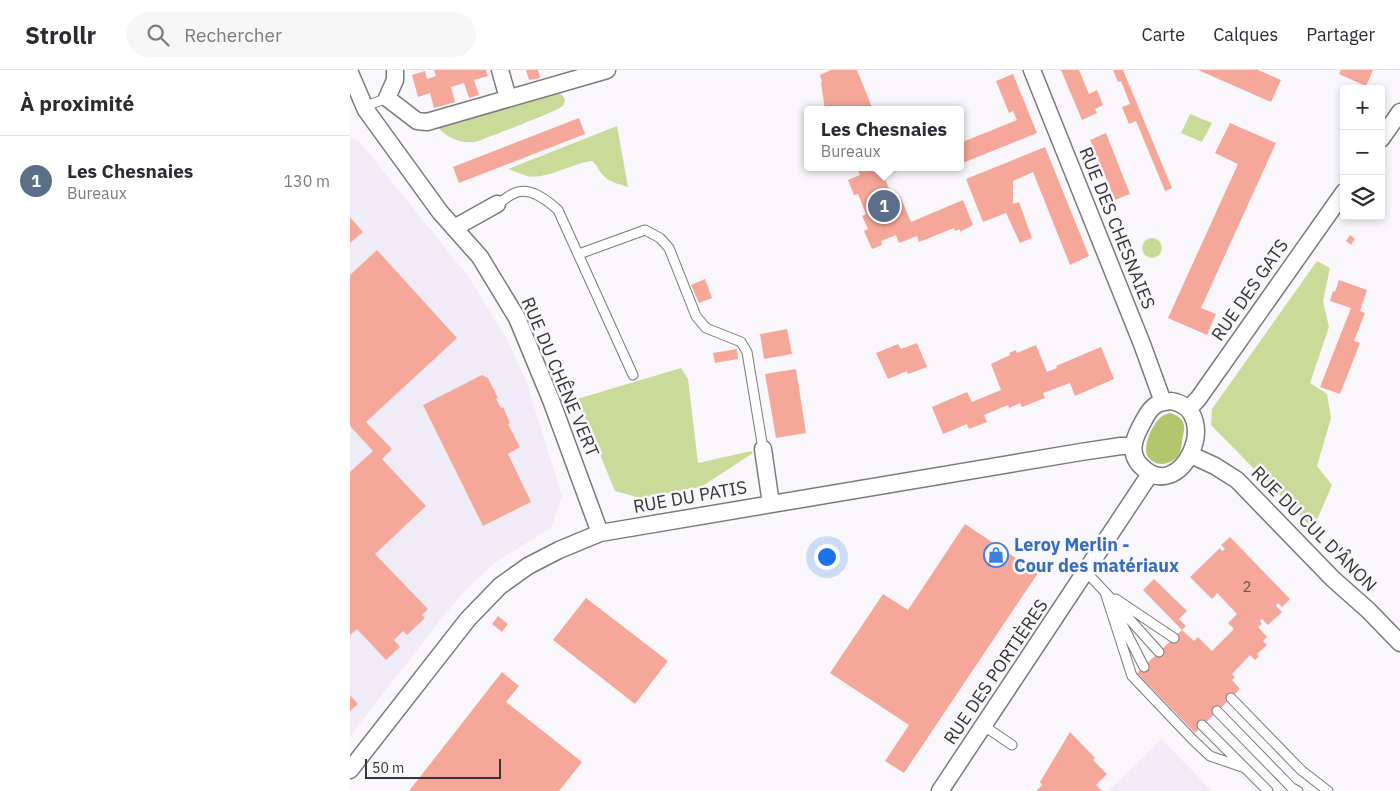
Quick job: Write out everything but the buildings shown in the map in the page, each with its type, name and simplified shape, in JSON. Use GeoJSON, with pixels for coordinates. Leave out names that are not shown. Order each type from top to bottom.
{"type":"FeatureCollection","features":[{"type":"Feature","properties":{"kind":"street"},"geometry":{"type":"LineString","coordinates":[[395,70],[395,80],[386,98],[417,121],[427,122],[607,70]]}},
{"type":"Feature","properties":{"kind":"street"},"geometry":{"type":"LineString","coordinates":[[500,70],[508,98]]}},
{"type":"Feature","properties":{"kind":"street","name":"RUE DES CHESNAIES"},"geometry":{"type":"LineString","coordinates":[[1032,70],[1164,402]]}},
{"type":"Feature","properties":{"kind":"street","name":"RUE DU CHÊNE VERT"},"geometry":{"type":"LineString","coordinates":[[350,73],[360,110],[402,161],[440,212],[480,257],[517,318],[551,400],[600,533]]}},
{"type":"Feature","properties":{"kind":"street"},"geometry":{"type":"LineString","coordinates":[[1385,133],[1400,112]]}},
{"type":"Feature","properties":{"kind":"street","name":"RUE DES GATS"},"geometry":{"type":"LineString","coordinates":[[1188,409],[1198,399],[1340,198]]}},
{"type":"Feature","properties":{"kind":"street"},"geometry":{"type":"LineString","coordinates":[[454,228],[498,204]]}},
{"type":"Feature","properties":{"kind":"street"},"geometry":{"type":"LineString","coordinates":[[1164,402],[1178,402],[1188,409],[1195,422],[1195,437],[1191,455],[1182,468],[1175,472],[1158,477],[1150,474],[1137,462],[1133,446],[1134,438],[1149,412],[1155,405],[1164,402]]}},
{"type":"Feature","properties":{"kind":"street","name":"RUE DU PATIS"},"geometry":{"type":"LineString","coordinates":[[350,770],[468,619],[500,586],[528,566],[559,550],[600,533],[1082,452],[1133,446]]}},
{"type":"Feature","properties":{"kind":"street"},"geometry":{"type":"LineString","coordinates":[[763,450],[771,504]]}},
{"type":"Feature","properties":{"kind":"street","name":"RUE DU CUL D'ÂNON"},"geometry":{"type":"LineString","coordinates":[[1191,455],[1215,466],[1237,480],[1332,579],[1368,610],[1400,644]]}},
{"type":"Feature","properties":{"kind":"street","name":"RUE DES PORTIÈRES"},"geometry":{"type":"LineString","coordinates":[[940,791],[1150,474]]}},
{"type":"Feature","properties":{"kind":"lane"},"geometry":{"type":"LineString","coordinates":[[360,110],[386,98]]}},
{"type":"Feature","properties":{"kind":"lane"},"geometry":{"type":"LineString","coordinates":[[498,204],[516,192],[530,192],[545,199],[558,210],[633,375]]}},
{"type":"Feature","properties":{"kind":"lane"},"geometry":{"type":"LineString","coordinates":[[579,254],[645,230],[660,238],[669,248],[696,316],[706,328],[741,342],[747,352],[763,450]]}},
{"type":"Feature","properties":{"kind":"lane"},"geometry":{"type":"LineString","coordinates":[[1086,572],[1159,652]]}},
{"type":"Feature","properties":{"kind":"lane"},"geometry":{"type":"LineString","coordinates":[[1105,592],[1174,638]]}},
{"type":"Feature","properties":{"kind":"lane"},"geometry":{"type":"LineString","coordinates":[[1105,592],[1144,667]]}},
{"type":"Feature","properties":{"kind":"lane"},"geometry":{"type":"LineString","coordinates":[[1105,592],[1132,676],[1210,756],[1245,768]]}},
{"type":"Feature","properties":{"kind":"lane"},"geometry":{"type":"LineString","coordinates":[[1231,698],[1301,770],[1328,791]]}},
{"type":"Feature","properties":{"kind":"lane"},"geometry":{"type":"LineString","coordinates":[[1217,712],[1292,788],[1298,791]]}},
{"type":"Feature","properties":{"kind":"lane"},"geometry":{"type":"LineString","coordinates":[[984,726],[1012,745]]}},
{"type":"Feature","properties":{"kind":"lane"},"geometry":{"type":"LineString","coordinates":[[1202,726],[1268,791]]}},
{"type":"Feature","properties":{"kind":"shaded area"},"geometry":{"type":"Polygon","coordinates":[[[350,137],[359,141],[468,276],[508,341],[526,380],[562,496],[552,527],[496,562],[468,587],[350,736],[350,137]]]}},
{"type":"Feature","properties":{"kind":"shaded area"},"geometry":{"type":"Polygon","coordinates":[[[1161,740],[1212,791],[1108,791],[1161,740]]]}},
{"type":"Feature","properties":{"kind":"green space"},"geometry":{"type":"Polygon","coordinates":[[[556,92],[562,95],[565,100],[563,106],[475,142],[464,142],[454,139],[437,126],[556,92]]]}},
{"type":"Feature","properties":{"kind":"green space"},"geometry":{"type":"Polygon","coordinates":[[[1190,114],[1212,123],[1202,142],[1181,133],[1190,114]]]}},
{"type":"Feature","properties":{"kind":"green space"},"geometry":{"type":"Polygon","coordinates":[[[617,126],[628,187],[607,179],[592,161],[535,177],[508,169],[617,126]]]}},
{"type":"Feature","properties":{"kind":"green space"},"geometry":{"type":"Polygon","coordinates":[[[1152,238],[1159,241],[1162,248],[1159,255],[1152,258],[1145,255],[1142,248],[1145,241],[1152,238]]]}},
{"type":"Feature","properties":{"kind":"green space"},"geometry":{"type":"Polygon","coordinates":[[[1317,261],[1330,268],[1323,301],[1329,327],[1310,383],[1327,394],[1331,418],[1317,466],[1332,485],[1313,529],[1211,425],[1212,409],[1317,261]]]}},
{"type":"Feature","properties":{"kind":"green space"},"geometry":{"type":"Polygon","coordinates":[[[681,368],[688,379],[698,463],[751,451],[753,453],[701,487],[640,498],[615,491],[577,399],[681,368]]]}},
{"type":"Feature","properties":{"kind":"green space"},"geometry":{"type":"Polygon","coordinates":[[[1170,413],[1179,417],[1184,423],[1180,452],[1170,462],[1156,463],[1146,453],[1147,442],[1157,421],[1162,416],[1170,413]]]}},
{"type":"Feature","properties":{"kind":"place","name":"Les Chesnaies"},"geometry":{"type":"Point","coordinates":[884,206]}},
{"type":"Feature","properties":{"kind":"place","name":"Leroy Merlin - Cour des matériaux"},"geometry":{"type":"Point","coordinates":[996,555]}}]}
